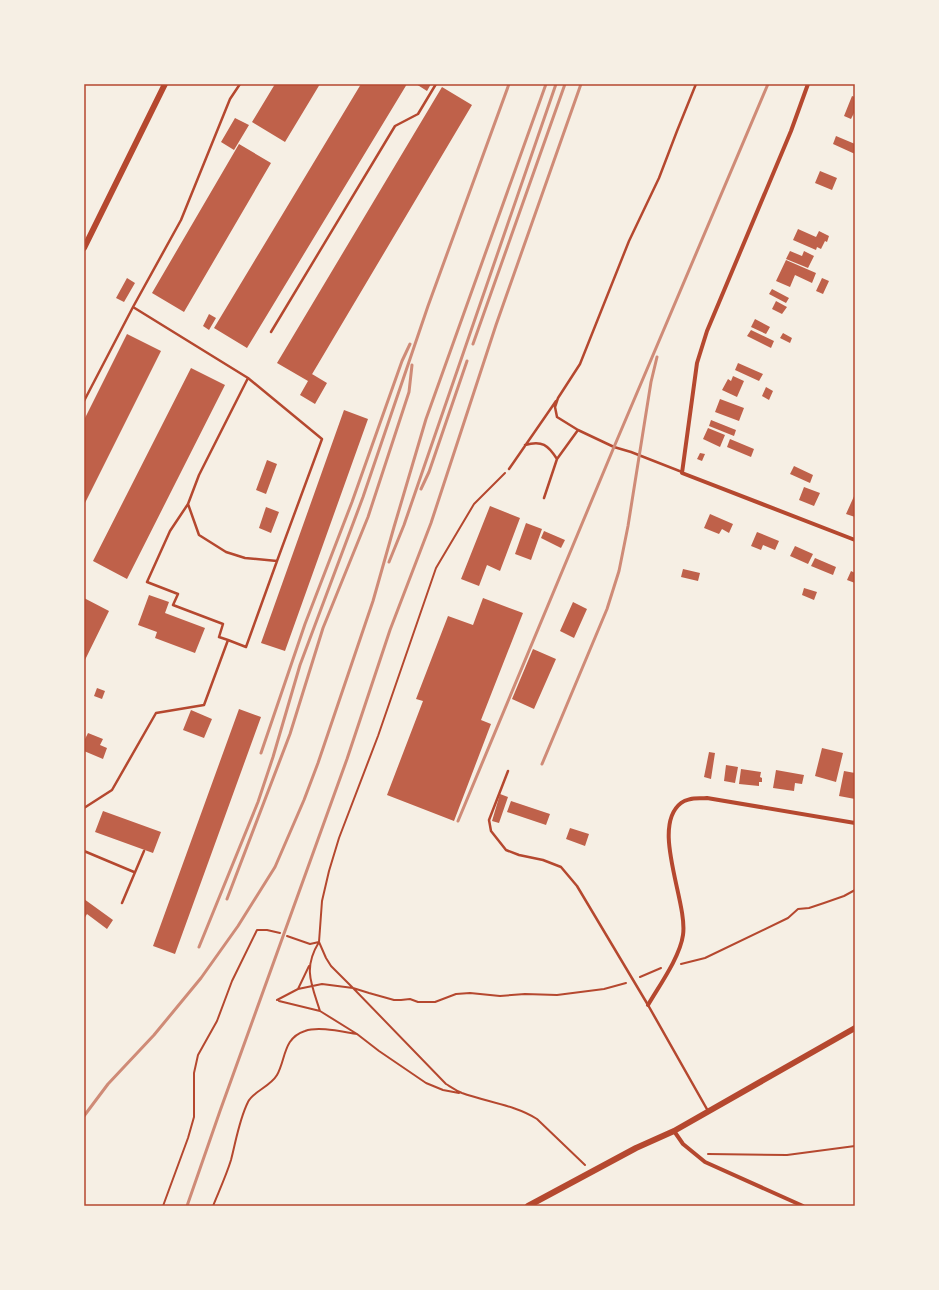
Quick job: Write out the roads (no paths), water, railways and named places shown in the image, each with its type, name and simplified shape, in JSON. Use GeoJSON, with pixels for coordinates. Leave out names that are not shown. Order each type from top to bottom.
{"type":"FeatureCollection","features":[{"type":"Feature","properties":{"kind":"street"},"geometry":{"type":"LineString","coordinates":[[84,248],[165,84]]}},
{"type":"Feature","properties":{"kind":"street"},"geometry":{"type":"LineString","coordinates":[[808,84],[791,131],[707,331],[697,363],[682,472],[855,540]]}},
{"type":"Feature","properties":{"kind":"street"},"geometry":{"type":"LineString","coordinates":[[648,1005],[672,965],[680,947],[683,935],[683,922],[671,857],[668,831],[674,810],[682,802],[690,799],[707,798],[855,822]]}},
{"type":"Feature","properties":{"kind":"street"},"geometry":{"type":"LineString","coordinates":[[528,1206],[636,1148],[674,1131],[855,1028]]}},
{"type":"Feature","properties":{"kind":"street"},"geometry":{"type":"LineString","coordinates":[[674,1131],[683,1144],[705,1162],[803,1206]]}},
{"type":"Feature","properties":{"kind":"lane"},"geometry":{"type":"LineString","coordinates":[[84,401],[133,307],[181,220],[230,99],[240,84]]}},
{"type":"Feature","properties":{"kind":"lane"},"geometry":{"type":"LineString","coordinates":[[270,332],[395,126],[418,114],[436,84]]}},
{"type":"Feature","properties":{"kind":"lane"},"geometry":{"type":"LineString","coordinates":[[509,469],[580,364],[629,241],[659,178],[696,84]]}},
{"type":"Feature","properties":{"kind":"lane"},"geometry":{"type":"LineString","coordinates":[[133,307],[248,378],[322,440],[246,647],[219,637],[223,624],[174,605],[178,594],[147,582],[170,531],[188,504],[200,475],[248,378]]}},
{"type":"Feature","properties":{"kind":"lane"},"geometry":{"type":"LineString","coordinates":[[558,398],[554,407],[557,417],[578,430],[614,447],[682,472]]}},
{"type":"Feature","properties":{"kind":"lane"},"geometry":{"type":"LineString","coordinates":[[544,498],[557,459],[578,430]]}},
{"type":"Feature","properties":{"kind":"lane"},"geometry":{"type":"LineString","coordinates":[[524,445],[535,442],[544,444],[552,451],[557,459]]}},
{"type":"Feature","properties":{"kind":"lane"},"geometry":{"type":"LineString","coordinates":[[188,504],[199,535],[226,552],[245,558],[277,561]]}},
{"type":"Feature","properties":{"kind":"lane"},"geometry":{"type":"LineString","coordinates":[[84,808],[112,790],[156,713],[204,705],[228,640]]}},
{"type":"Feature","properties":{"kind":"lane"},"geometry":{"type":"LineString","coordinates":[[508,771],[489,820],[491,831],[506,850],[519,855],[544,860],[561,867],[577,886],[648,1005],[708,1111]]}},
{"type":"Feature","properties":{"kind":"lane"},"geometry":{"type":"LineString","coordinates":[[84,851],[134,872]]}},
{"type":"Feature","properties":{"kind":"lane"},"geometry":{"type":"LineString","coordinates":[[122,903],[144,851]]}},
{"type":"Feature","properties":{"kind":"railway"},"geometry":{"type":"LineString","coordinates":[[199,947],[258,802],[300,665],[363,497],[428,306],[509,84]]}},
{"type":"Feature","properties":{"kind":"railway"},"geometry":{"type":"LineString","coordinates":[[84,1116],[108,1084],[154,1035],[201,978],[238,926],[275,867],[318,763],[373,601],[426,419],[546,84]]}},
{"type":"Feature","properties":{"kind":"railway"},"geometry":{"type":"LineString","coordinates":[[389,562],[404,525],[556,84]]}},
{"type":"Feature","properties":{"kind":"railway"},"geometry":{"type":"LineString","coordinates":[[473,344],[565,84]]}},
{"type":"Feature","properties":{"kind":"railway"},"geometry":{"type":"LineString","coordinates":[[187,1206],[347,759],[390,630],[431,523],[496,325],[581,84]]}},
{"type":"Feature","properties":{"kind":"railway"},"geometry":{"type":"LineString","coordinates":[[458,821],[614,447],[768,84]]}},
{"type":"Feature","properties":{"kind":"railway"},"geometry":{"type":"LineString","coordinates":[[261,753],[305,624],[352,502],[402,361],[410,344]]}},
{"type":"Feature","properties":{"kind":"railway"},"geometry":{"type":"LineString","coordinates":[[542,764],[607,609],[619,571],[628,526],[651,382],[657,357]]}},
{"type":"Feature","properties":{"kind":"railway"},"geometry":{"type":"LineString","coordinates":[[421,489],[429,472],[467,361]]}},
{"type":"Feature","properties":{"kind":"railway"},"geometry":{"type":"LineString","coordinates":[[227,899],[290,734],[323,628],[368,517],[409,392],[412,365]]}}]}
